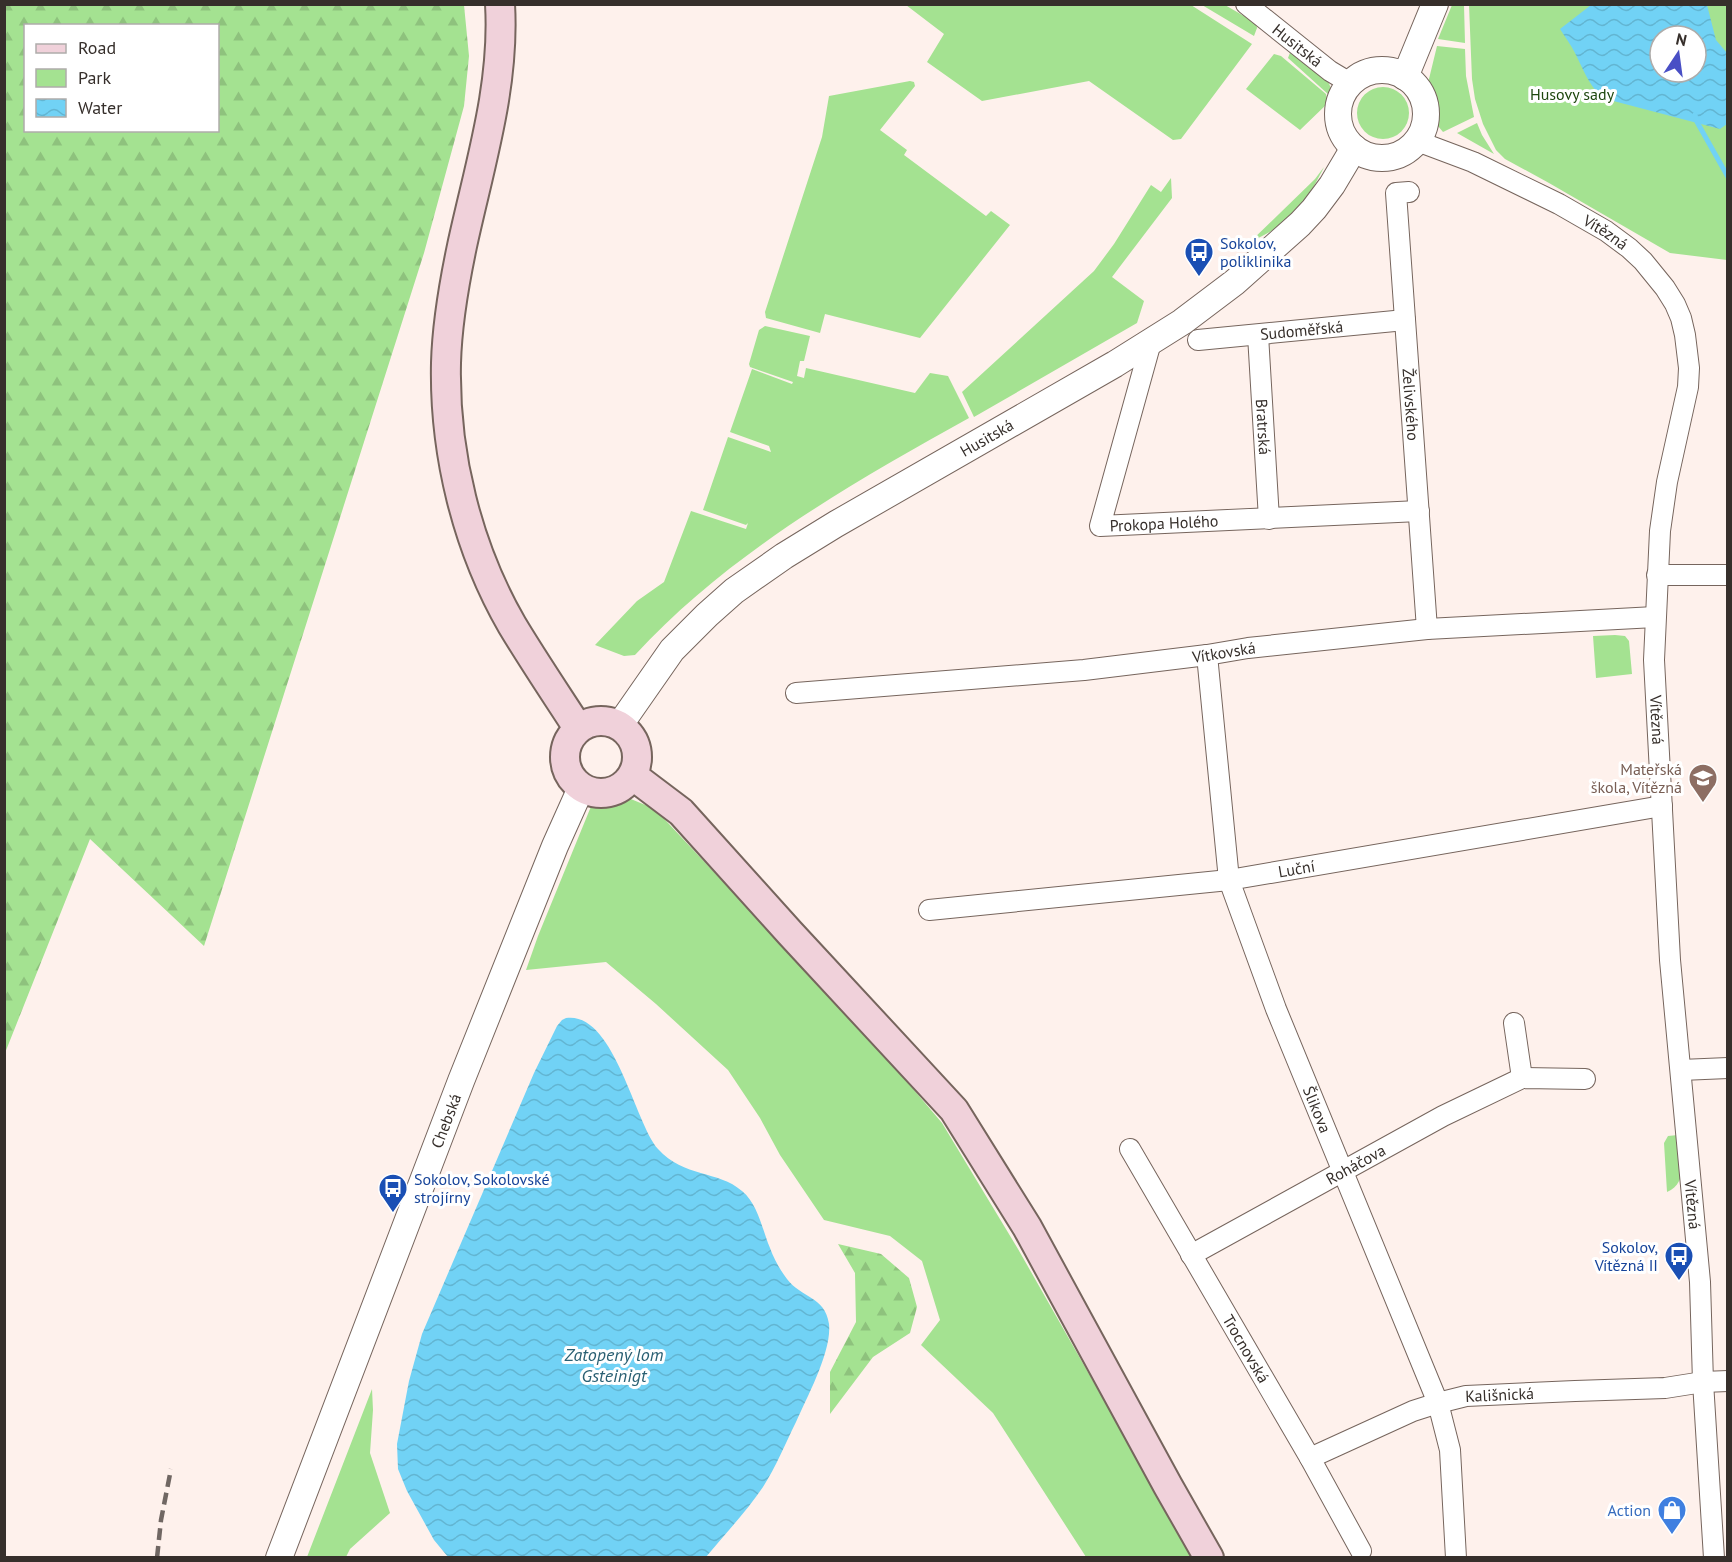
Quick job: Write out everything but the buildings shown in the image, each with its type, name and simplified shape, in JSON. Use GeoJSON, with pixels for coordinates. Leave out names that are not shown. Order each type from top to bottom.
{"type":"FeatureCollection","features":[{"type":"Feature","properties":{"kind":"main road"},"geometry":{"type":"LineString","coordinates":[[500,4],[501,40],[490,126],[462,247],[451,310],[446,363],[451,440],[457,478],[468,519],[479,553],[495,590],[512,624],[578,728]]}},
{"type":"Feature","properties":{"kind":"main road"},"geometry":{"type":"LineString","coordinates":[[594,721],[611,722],[619,726],[632,739],[636,748],[636,767],[632,776],[626,783],[609,792],[590,792],[581,788],[568,773],[565,764],[566,744],[571,735],[578,728],[594,721]]}},
{"type":"Feature","properties":{"kind":"main road"},"geometry":{"type":"LineString","coordinates":[[632,776],[681,812],[954,1110],[1027,1227],[1209,1557]]}},
{"type":"Feature","properties":{"kind":"street","name":"Husitská"},"geometry":{"type":"LineString","coordinates":[[1246,4],[1330,71],[1350,83]]}},
{"type":"Feature","properties":{"kind":"street"},"geometry":{"type":"LineString","coordinates":[[1405,77],[1435,4]]}},
{"type":"Feature","properties":{"kind":"street"},"geometry":{"type":"LineString","coordinates":[[1377,70],[1391,71],[1405,77],[1417,88],[1425,103],[1424,125],[1417,141],[1407,150],[1387,158],[1366,155],[1354,148],[1345,138],[1338,119],[1340,100],[1350,83],[1362,75],[1377,70]]}},
{"type":"Feature","properties":{"kind":"street","name":"Vítězná"},"geometry":{"type":"LineString","coordinates":[[1417,141],[1492,171],[1559,204],[1585,218],[1629,248],[1643,261],[1676,304],[1685,335],[1689,377],[1667,482],[1660,531],[1654,660],[1670,960],[1700,1282],[1703,1382],[1714,1557]]}},
{"type":"Feature","properties":{"kind":"street","name":"Husitská"},"geometry":{"type":"LineString","coordinates":[[619,726],[672,650],[734,591],[784,556],[887,493],[1115,364],[1206,305],[1253,267],[1300,224],[1332,185],[1354,148]]}},
{"type":"Feature","properties":{"kind":"street","name":"Želivského"},"geometry":{"type":"LineString","coordinates":[[1409,192],[1396,193],[1427,629]]}},
{"type":"Feature","properties":{"kind":"street","name":"Sudoměřská"},"geometry":{"type":"LineString","coordinates":[[1198,340],[1405,320]]}},
{"type":"Feature","properties":{"kind":"street","name":"Bratrská"},"geometry":{"type":"LineString","coordinates":[[1258,335],[1269,519]]}},
{"type":"Feature","properties":{"kind":"street","name":"Prokopa Holého"},"geometry":{"type":"LineString","coordinates":[[1151,342],[1100,526],[1419,511]]}},
{"type":"Feature","properties":{"kind":"street"},"geometry":{"type":"LineString","coordinates":[[1657,575],[1728,575]]}},
{"type":"Feature","properties":{"kind":"street","name":"Vítkovská"},"geometry":{"type":"LineString","coordinates":[[796,693],[1084,670],[1248,648],[1427,629],[1655,618]]}},
{"type":"Feature","properties":{"kind":"street","name":"Šlikova"},"geometry":{"type":"LineString","coordinates":[[1207,655],[1229,880],[1276,1009],[1438,1402],[1450,1450],[1456,1557]]}},
{"type":"Feature","properties":{"kind":"street","name":"Chebská"},"geometry":{"type":"LineString","coordinates":[[279,1557],[461,1081],[555,846],[581,788]]}},
{"type":"Feature","properties":{"kind":"street","name":"Luční"},"geometry":{"type":"LineString","coordinates":[[929,910],[1229,880],[1662,806]]}},
{"type":"Feature","properties":{"kind":"street"},"geometry":{"type":"LineString","coordinates":[[1514,1023],[1522,1078]]}},
{"type":"Feature","properties":{"kind":"street"},"geometry":{"type":"LineString","coordinates":[[1681,1070],[1728,1068]]}},
{"type":"Feature","properties":{"kind":"street","name":"Roháčova"},"geometry":{"type":"LineString","coordinates":[[1191,1255],[1443,1116],[1522,1078],[1585,1079]]}},
{"type":"Feature","properties":{"kind":"street","name":"Trocnovská"},"geometry":{"type":"LineString","coordinates":[[1130,1149],[1310,1458],[1361,1551]]}},
{"type":"Feature","properties":{"kind":"street","name":"Kališnická"},"geometry":{"type":"LineString","coordinates":[[1310,1458],[1438,1402],[1466,1396],[1665,1388],[1728,1381]]}},
{"type":"Feature","properties":{"kind":"green space"},"geometry":{"type":"Polygon","coordinates":[[[5,4],[464,5],[469,56],[464,106],[424,253],[204,946],[90,839],[5,1053],[5,4]]]}},
{"type":"Feature","properties":{"kind":"green space"},"geometry":{"type":"Polygon","coordinates":[[[906,5],[1191,5],[1252,44],[1181,139],[1173,140],[1089,81],[982,101],[927,62],[944,34],[906,5]]]}},
{"type":"Feature","properties":{"kind":"green space"},"geometry":{"type":"Polygon","coordinates":[[[1202,5],[1225,5],[1256,23],[1254,36],[1202,5]]]}},
{"type":"Feature","properties":{"kind":"green space"},"geometry":{"type":"Polygon","coordinates":[[[1452,5],[1464,5],[1465,43],[1438,39],[1452,5]]]}},
{"type":"Feature","properties":{"kind":"green space","name":"Husovy sady"},"geometry":{"type":"Polygon","coordinates":[[[1469,5],[1727,5],[1727,260],[1670,253],[1505,159],[1496,150],[1483,124],[1475,99],[1469,5]]]}},
{"type":"Feature","properties":{"kind":"green space"},"geometry":{"type":"Polygon","coordinates":[[[1437,46],[1465,49],[1466,76],[1474,117],[1443,132],[1435,120],[1428,83],[1437,46]]]}},
{"type":"Feature","properties":{"kind":"green space"},"geometry":{"type":"Polygon","coordinates":[[[1291,50],[1327,79],[1333,93],[1332,105],[1329,95],[1288,58],[1291,50]]]}},
{"type":"Feature","properties":{"kind":"green space"},"geometry":{"type":"Polygon","coordinates":[[[1274,54],[1281,56],[1326,94],[1328,103],[1300,130],[1246,89],[1274,54]]]}},
{"type":"Feature","properties":{"kind":"green space"},"geometry":{"type":"Polygon","coordinates":[[[914,82],[915,86],[880,130],[907,150],[904,155],[986,216],[991,211],[1010,225],[920,338],[825,314],[820,333],[766,318],[765,312],[822,137],[829,96],[914,82]]]}},
{"type":"Feature","properties":{"kind":"green space"},"geometry":{"type":"Polygon","coordinates":[[[1383,87],[1393,89],[1401,95],[1407,103],[1409,113],[1407,123],[1401,131],[1393,137],[1383,139],[1373,137],[1365,131],[1359,123],[1357,113],[1359,103],[1365,95],[1373,89],[1383,87]]]}},
{"type":"Feature","properties":{"kind":"green space"},"geometry":{"type":"Polygon","coordinates":[[[1477,123],[1482,135],[1494,154],[1457,133],[1477,123]]]}},
{"type":"Feature","properties":{"kind":"green space"},"geometry":{"type":"Polygon","coordinates":[[[1324,167],[1310,192],[1293,215],[1278,227],[1249,243],[1315,179],[1324,167]]]}},
{"type":"Feature","properties":{"kind":"green space"},"geometry":{"type":"Polygon","coordinates":[[[1171,178],[1172,198],[1112,277],[1144,301],[1137,323],[974,417],[962,392],[1094,271],[1151,185],[1161,192],[1171,178]]]}},
{"type":"Feature","properties":{"kind":"green space"},"geometry":{"type":"Polygon","coordinates":[[[765,326],[810,336],[804,361],[800,361],[797,376],[804,378],[806,368],[915,393],[930,373],[948,376],[969,418],[792,523],[710,585],[635,655],[624,656],[595,645],[637,601],[664,582],[691,511],[746,529],[748,523],[746,525],[703,510],[728,437],[771,452],[769,446],[730,432],[752,369],[792,384],[793,382],[750,367],[759,330],[765,326]]]}},
{"type":"Feature","properties":{"kind":"green space"},"geometry":{"type":"Polygon","coordinates":[[[1593,636],[1625,636],[1629,641],[1632,674],[1596,678],[1593,636]]]}},
{"type":"Feature","properties":{"kind":"green space"},"geometry":{"type":"Polygon","coordinates":[[[626,797],[655,809],[881,1051],[942,1123],[1018,1249],[1193,1557],[1086,1557],[993,1413],[921,1345],[940,1320],[922,1261],[890,1236],[824,1220],[780,1155],[760,1118],[728,1070],[606,962],[526,970],[592,804],[626,797]]]}},
{"type":"Feature","properties":{"kind":"green space"},"geometry":{"type":"Polygon","coordinates":[[[1678,1135],[1681,1175],[1679,1182],[1667,1192],[1664,1143],[1668,1136],[1678,1135]]]}},
{"type":"Feature","properties":{"kind":"green space"},"geometry":{"type":"Polygon","coordinates":[[[838,1244],[881,1254],[909,1278],[917,1307],[910,1333],[873,1357],[830,1414],[830,1372],[856,1322],[855,1273],[838,1244]]]}},
{"type":"Feature","properties":{"kind":"green space"},"geometry":{"type":"Polygon","coordinates":[[[372,1389],[370,1453],[390,1513],[350,1549],[346,1557],[307,1557],[372,1389]]]}},
{"type":"Feature","properties":{"kind":"water"},"geometry":{"type":"Polygon","coordinates":[[[1591,5],[1707,5],[1716,40],[1727,53],[1727,124],[1720,129],[1602,98],[1590,82],[1560,29],[1591,5]]]}},
{"type":"Feature","properties":{"kind":"water","name":"Zatopený lom Gsteinigt"},"geometry":{"type":"Polygon","coordinates":[[[566,1018],[583,1020],[597,1032],[610,1049],[649,1135],[658,1149],[679,1165],[733,1184],[747,1196],[756,1210],[782,1272],[799,1290],[818,1302],[827,1315],[829,1335],[823,1360],[768,1479],[743,1514],[706,1557],[448,1557],[434,1540],[407,1491],[398,1469],[397,1444],[409,1381],[422,1334],[534,1073],[557,1026],[566,1018]]]}},
{"type":"Feature","properties":{"kind":"waterway"},"geometry":{"type":"LineString","coordinates":[[1695,115],[1728,177]]}},
{"type":"Feature","properties":{"kind":"railway"},"geometry":{"type":"LineString","coordinates":[[157,1558],[161,1520],[171,1469]]}},
{"type":"Feature","properties":{"kind":"place","name":"Sokolov, poliklinika"},"geometry":{"type":"Point","coordinates":[1199,278]}},
{"type":"Feature","properties":{"kind":"place","name":"Mateřská škola, Vítězná"},"geometry":{"type":"Point","coordinates":[1703,804]}},
{"type":"Feature","properties":{"kind":"place","name":"Sokolov, Sokolovské strojírny"},"geometry":{"type":"Point","coordinates":[393,1214]}},
{"type":"Feature","properties":{"kind":"place","name":"Sokolov, Vítězná II"},"geometry":{"type":"Point","coordinates":[1679,1282]}},
{"type":"Feature","properties":{"kind":"place","name":"Action"},"geometry":{"type":"Point","coordinates":[1672,1536]}}]}
